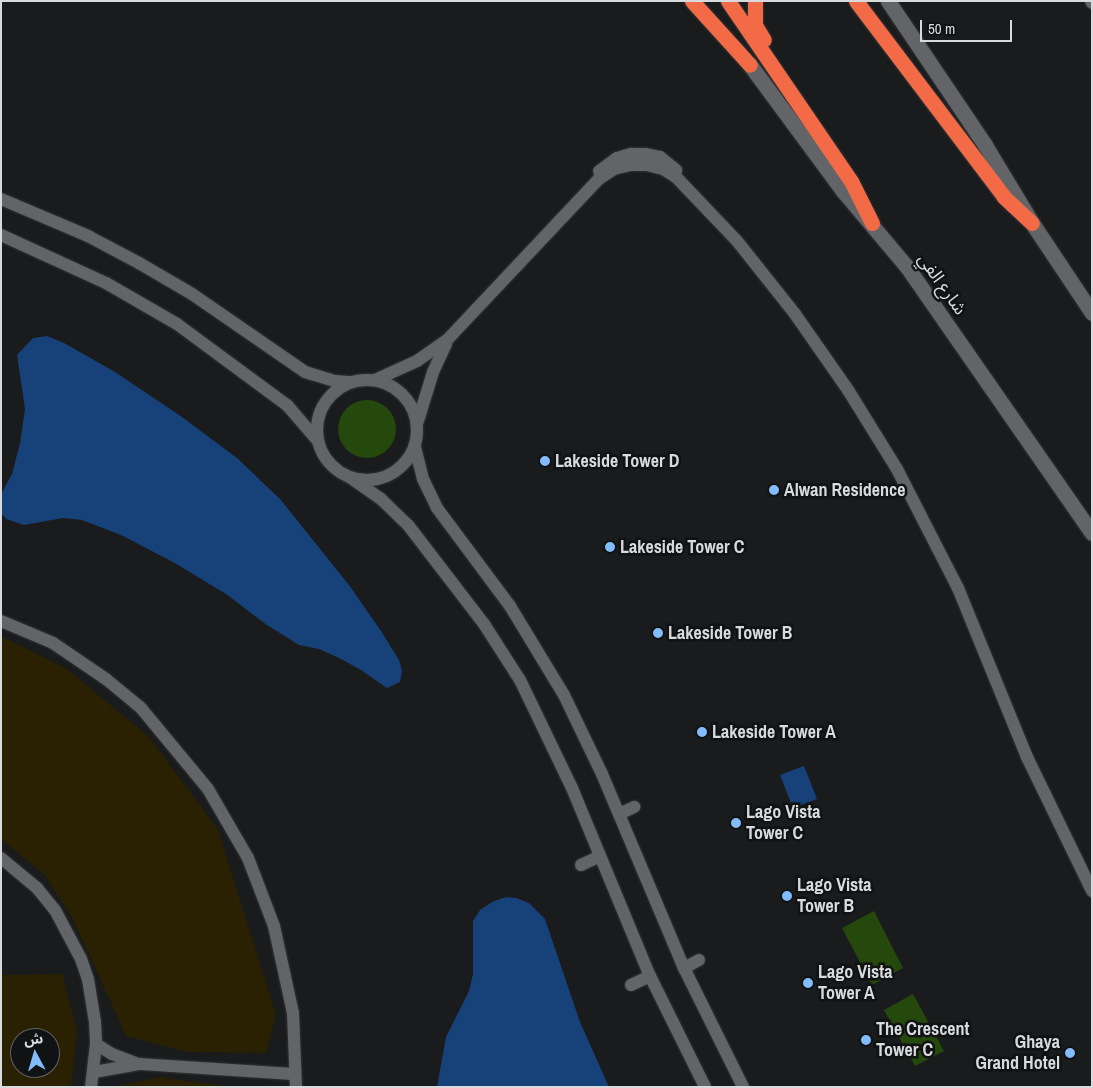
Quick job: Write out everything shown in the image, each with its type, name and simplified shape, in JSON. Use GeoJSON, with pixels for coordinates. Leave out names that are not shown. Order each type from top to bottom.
{"type":"FeatureCollection","features":[{"type":"Feature","properties":{"kind":"highway"},"geometry":{"type":"LineString","coordinates":[[692,1],[750,65]]}},
{"type":"Feature","properties":{"kind":"highway"},"geometry":{"type":"LineString","coordinates":[[705,1],[750,65]]}},
{"type":"Feature","properties":{"kind":"highway"},"geometry":{"type":"LineString","coordinates":[[728,1],[858,192],[872,223]]}},
{"type":"Feature","properties":{"kind":"highway"},"geometry":{"type":"LineString","coordinates":[[755,1],[755,25],[774,57],[785,85]]}},
{"type":"Feature","properties":{"kind":"highway"},"geometry":{"type":"LineString","coordinates":[[856,1],[1004,197],[1032,224]]}},
{"type":"Feature","properties":{"kind":"street"},"geometry":{"type":"LineString","coordinates":[[888,1],[985,145],[1032,224],[1092,313]]}},
{"type":"Feature","properties":{"kind":"street","name":"شارع الفي"},"geometry":{"type":"LineString","coordinates":[[750,65],[843,191],[872,223],[907,267],[1092,534]]}},
{"type":"Feature","properties":{"kind":"street"},"geometry":{"type":"LineString","coordinates":[[1,199],[81,233],[139,263],[192,294],[305,372],[335,381],[351,382],[375,380],[417,361],[448,339],[588,190],[594,177],[604,166],[616,158],[631,154],[646,154],[660,157],[672,165],[689,189],[737,242],[795,314],[848,390],[897,469],[958,588],[1035,774],[1092,891]]}},
{"type":"Feature","properties":{"kind":"street"},"geometry":{"type":"LineString","coordinates":[[1,235],[106,283],[177,324],[280,400],[298,416],[318,440]]}},
{"type":"Feature","properties":{"kind":"street"},"geometry":{"type":"LineString","coordinates":[[448,339],[433,372],[417,424],[415,447],[423,479],[438,508],[489,575],[551,672],[580,726],[684,968],[743,1087]]}},
{"type":"Feature","properties":{"kind":"street"},"geometry":{"type":"LineString","coordinates":[[375,380],[398,390],[414,411],[417,424]]}},
{"type":"Feature","properties":{"kind":"street"},"geometry":{"type":"LineString","coordinates":[[351,382],[333,394],[320,412],[317,426],[318,440],[322,453],[329,464],[381,499],[408,526],[460,592],[503,652],[539,718],[650,976],[705,1087]]}},
{"type":"Feature","properties":{"kind":"street"},"geometry":{"type":"LineString","coordinates":[[351,478],[366,480],[382,478],[396,471],[407,461],[415,447]]}},
{"type":"Feature","properties":{"kind":"street"},"geometry":{"type":"LineString","coordinates":[[1,621],[53,642],[106,680],[153,721],[208,789],[248,858],[274,926],[292,1007],[296,1080],[140,1064],[112,1054],[96,1044]]}},
{"type":"Feature","properties":{"kind":"street"},"geometry":{"type":"LineString","coordinates":[[618,814],[634,807]]}},
{"type":"Feature","properties":{"kind":"street"},"geometry":{"type":"LineString","coordinates":[[581,865],[600,856]]}},
{"type":"Feature","properties":{"kind":"street"},"geometry":{"type":"LineString","coordinates":[[1,858],[37,888],[55,910],[70,934],[88,979],[95,1022],[96,1044],[91,1087]]}},
{"type":"Feature","properties":{"kind":"street"},"geometry":{"type":"LineString","coordinates":[[684,968],[699,960]]}},
{"type":"Feature","properties":{"kind":"street"},"geometry":{"type":"LineString","coordinates":[[631,985],[650,976]]}},
{"type":"Feature","properties":{"kind":"street"},"geometry":{"type":"LineString","coordinates":[[94,1072],[140,1064]]}},
{"type":"Feature","properties":{"kind":"green space"},"geometry":{"type":"Polygon","coordinates":[[[361,400],[373,400],[388,408],[396,423],[396,435],[388,450],[373,458],[361,458],[346,450],[338,435],[338,423],[346,408],[361,400]]]}},
{"type":"Feature","properties":{"kind":"green space"},"geometry":{"type":"Polygon","coordinates":[[[874,911],[903,968],[872,985],[842,928],[874,911]]]}},
{"type":"Feature","properties":{"kind":"green space"},"geometry":{"type":"Polygon","coordinates":[[[913,994],[944,1051],[915,1066],[884,1010],[913,994]]]}},
{"type":"Feature","properties":{"kind":"sand"},"geometry":{"type":"Polygon","coordinates":[[[1,636],[68,670],[150,738],[218,830],[276,1015],[266,1053],[188,1052],[126,1036],[73,919],[45,875],[1,839],[1,636]]]}},
{"type":"Feature","properties":{"kind":"sand"},"geometry":{"type":"Polygon","coordinates":[[[62,974],[77,1031],[71,1087],[1,1087],[1,975],[62,974]]]}},
{"type":"Feature","properties":{"kind":"sand"},"geometry":{"type":"Polygon","coordinates":[[[160,1077],[229,1087],[113,1087],[160,1077]]]}},
{"type":"Feature","properties":{"kind":"water"},"geometry":{"type":"Polygon","coordinates":[[[47,336],[64,343],[115,372],[182,417],[237,458],[280,499],[349,585],[381,631],[399,660],[402,671],[400,682],[387,688],[361,670],[337,657],[319,649],[299,645],[267,625],[226,594],[173,562],[121,535],[82,520],[63,518],[24,525],[6,519],[1,513],[1,494],[12,474],[20,443],[25,409],[17,355],[33,338],[47,336]]]}},
{"type":"Feature","properties":{"kind":"water"},"geometry":{"type":"Polygon","coordinates":[[[804,766],[817,799],[793,808],[780,775],[804,766]]]}},
{"type":"Feature","properties":{"kind":"water"},"geometry":{"type":"Polygon","coordinates":[[[506,897],[516,898],[529,903],[545,919],[580,1022],[609,1087],[437,1087],[446,1037],[469,991],[473,974],[473,921],[480,910],[492,902],[506,897]]]}},
{"type":"Feature","properties":{"kind":"place","name":"Lakeside Tower D"},"geometry":{"type":"Point","coordinates":[545,461]}},
{"type":"Feature","properties":{"kind":"place","name":"Alwan Residence"},"geometry":{"type":"Point","coordinates":[774,490]}},
{"type":"Feature","properties":{"kind":"place","name":"Lakeside Tower C"},"geometry":{"type":"Point","coordinates":[610,547]}},
{"type":"Feature","properties":{"kind":"place","name":"Lakeside Tower B"},"geometry":{"type":"Point","coordinates":[658,633]}},
{"type":"Feature","properties":{"kind":"place","name":"Lakeside Tower A"},"geometry":{"type":"Point","coordinates":[702,732]}},
{"type":"Feature","properties":{"kind":"place","name":"Lago Vista Tower C"},"geometry":{"type":"Point","coordinates":[736,823]}},
{"type":"Feature","properties":{"kind":"place","name":"Lago Vista Tower B"},"geometry":{"type":"Point","coordinates":[787,896]}},
{"type":"Feature","properties":{"kind":"place","name":"Lago Vista Tower A"},"geometry":{"type":"Point","coordinates":[808,983]}},
{"type":"Feature","properties":{"kind":"place","name":"The Crescent Tower C"},"geometry":{"type":"Point","coordinates":[866,1040]}},
{"type":"Feature","properties":{"kind":"place","name":"Ghaya Grand Hotel"},"geometry":{"type":"Point","coordinates":[1070,1053]}}]}
